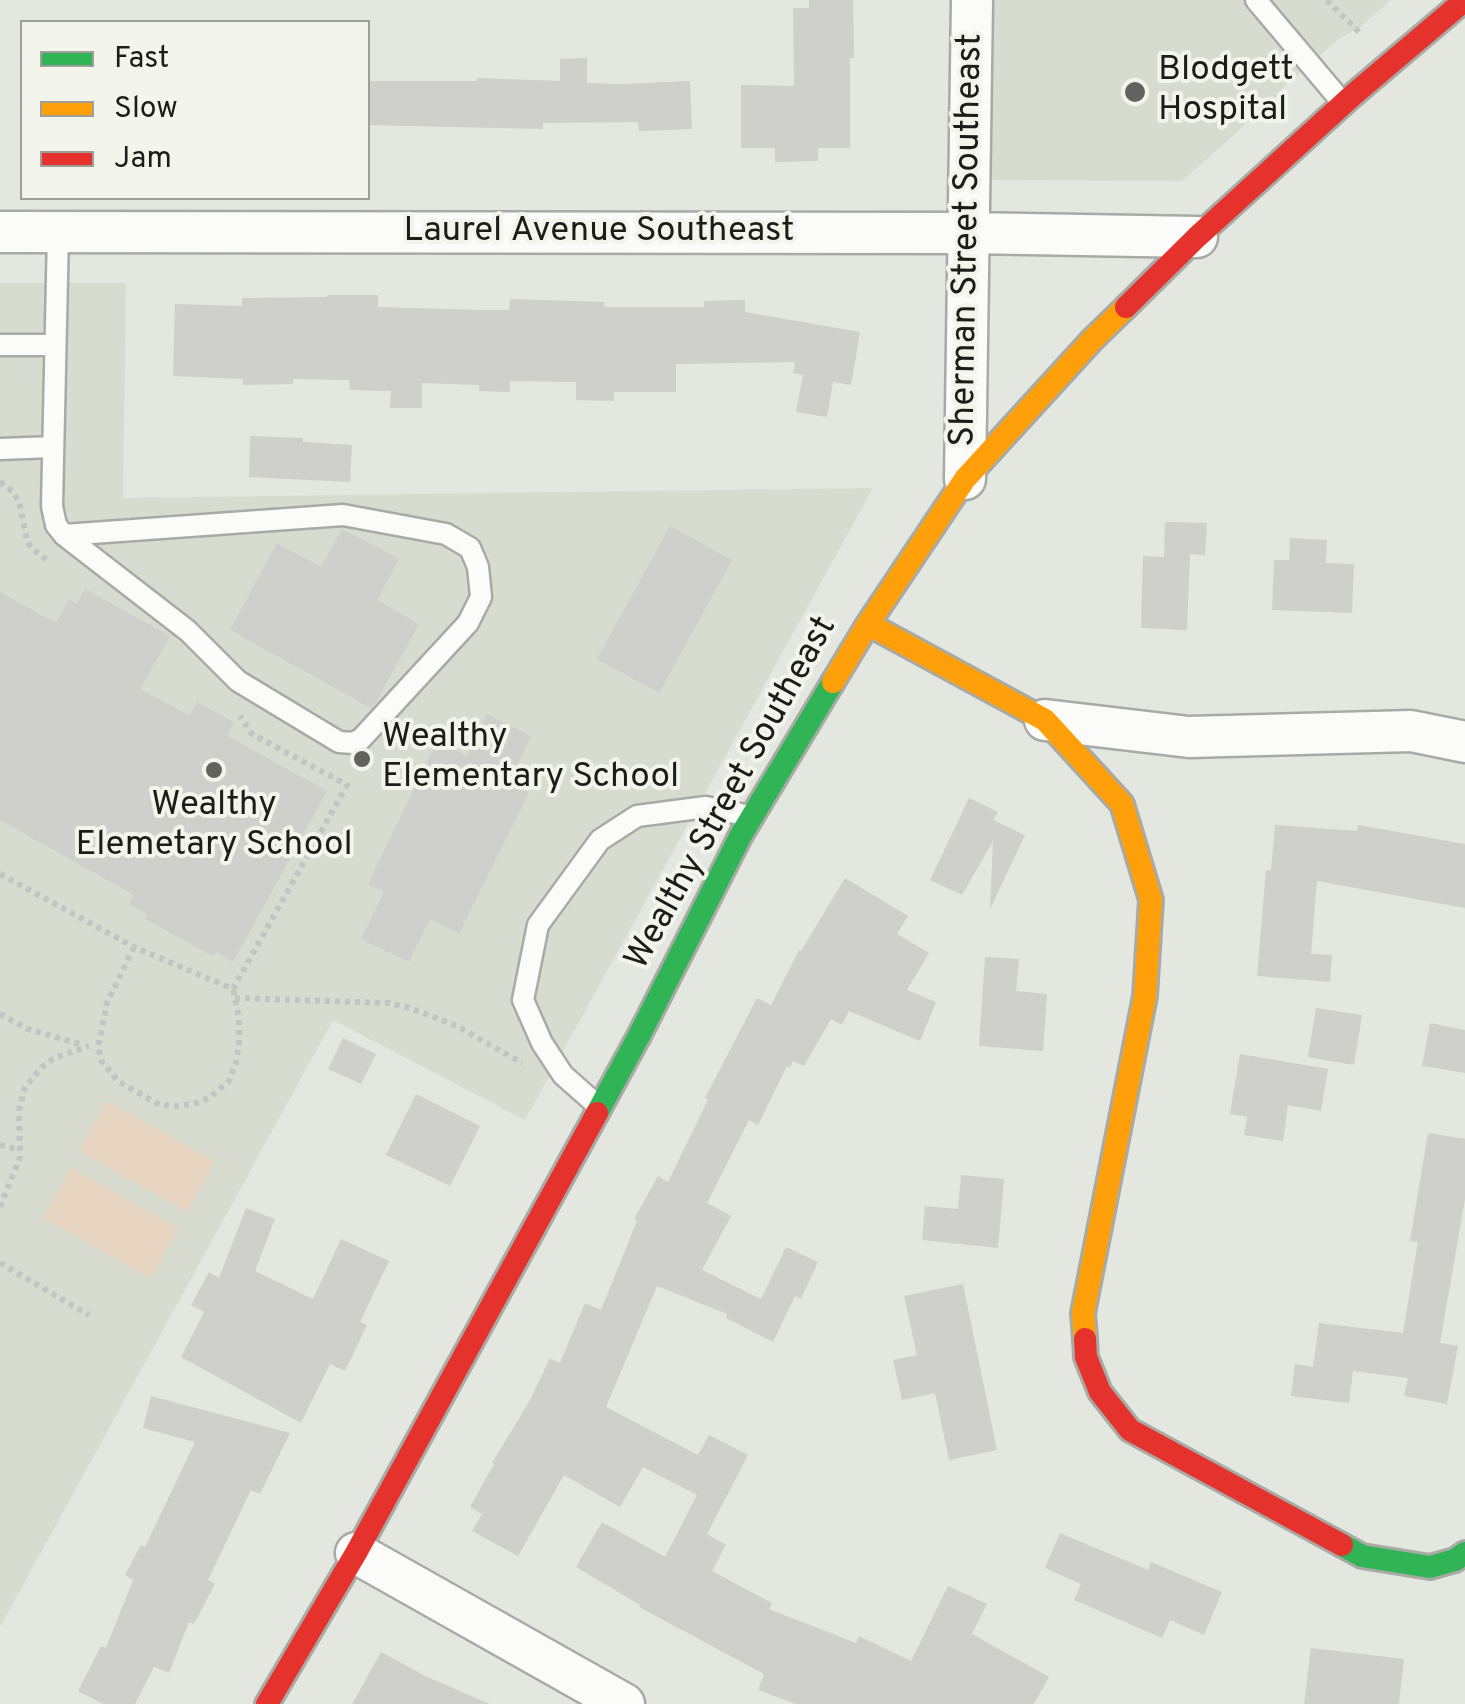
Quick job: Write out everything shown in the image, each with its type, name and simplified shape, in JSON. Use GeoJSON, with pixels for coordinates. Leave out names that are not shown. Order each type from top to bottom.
{"type":"FeatureCollection","features":[{"type":"Feature","properties":{"kind":"main road","name":"Wealthy Street Southeast"},"geometry":{"type":"LineString","coordinates":[[267,1704],[356,1553],[600,1107],[752,816],[868,624],[965,480],[1092,340],[1197,237],[1465,0]]}},
{"type":"Feature","properties":{"kind":"main road"},"geometry":{"type":"LineString","coordinates":[[868,624],[1045,720],[1122,804],[1152,900],[1145,996],[1083,1313],[1086,1357],[1100,1392],[1130,1430],[1362,1556],[1430,1566],[1455,1560],[1465,1553]]}},
{"type":"Feature","properties":{"kind":"street","name":"Sherman Street Southeast"},"geometry":{"type":"LineString","coordinates":[[965,480],[972,0]]}},
{"type":"Feature","properties":{"kind":"street","name":"Laurel Avenue Southeast"},"geometry":{"type":"LineString","coordinates":[[0,232],[1197,237]]}},
{"type":"Feature","properties":{"kind":"street"},"geometry":{"type":"LineString","coordinates":[[1045,720],[1190,737],[1411,731],[1465,742]]}},
{"type":"Feature","properties":{"kind":"street"},"geometry":{"type":"LineString","coordinates":[[356,1553],[624,1704]]}},
{"type":"Feature","properties":{"kind":"lane"},"geometry":{"type":"LineString","coordinates":[[1256,0],[1343,104]]}},
{"type":"Feature","properties":{"kind":"lane"},"geometry":{"type":"LineString","coordinates":[[58,232],[52,506],[56,525],[64,535],[188,631],[238,681],[339,742],[361,739],[468,623],[482,597],[478,568],[470,548],[446,534],[343,515],[64,535]]}},
{"type":"Feature","properties":{"kind":"lane"},"geometry":{"type":"LineString","coordinates":[[0,345],[55,345]]}},
{"type":"Feature","properties":{"kind":"lane"},"geometry":{"type":"LineString","coordinates":[[0,448],[53,448]]}},
{"type":"Feature","properties":{"kind":"lane"},"geometry":{"type":"LineString","coordinates":[[600,1107],[563,1075],[542,1043],[523,1000],[538,924],[600,840],[637,816],[706,807],[752,816]]}},
{"type":"Feature","properties":{"kind":"path"},"geometry":{"type":"LineString","coordinates":[[1327,0],[1360,32]]}},
{"type":"Feature","properties":{"kind":"path"},"geometry":{"type":"LineString","coordinates":[[134,947],[107,1003],[94,1046],[119,1082],[160,1105],[177,1106],[209,1098],[230,1081],[236,1063],[238,1019],[234,994],[347,786]]}},
{"type":"Feature","properties":{"kind":"path"},"geometry":{"type":"LineString","coordinates":[[0,874],[134,947],[234,994],[388,1003],[410,1008],[457,1026],[537,1072]]}},
{"type":"Feature","properties":{"kind":"path"},"geometry":{"type":"LineString","coordinates":[[0,1016],[58,1040],[94,1046]]}},
{"type":"Feature","properties":{"kind":"path"},"geometry":{"type":"LineString","coordinates":[[0,1207],[16,1169],[20,1150],[19,1110],[26,1086],[54,1058],[94,1046]]}},
{"type":"Feature","properties":{"kind":"path"},"geometry":{"type":"LineString","coordinates":[[0,1145],[20,1150]]}},
{"type":"Feature","properties":{"kind":"path"},"geometry":{"type":"LineString","coordinates":[[0,1263],[89,1315]]}},
{"type":"Feature","properties":{"kind":"shaded area","name":"Blodgett Hospital"},"geometry":{"type":"Polygon","coordinates":[[[993,0],[1391,0],[1284,86],[1182,181],[991,180],[993,0]]]}},
{"type":"Feature","properties":{"kind":"shaded area","name":"Wealthy Elementary School"},"geometry":{"type":"Polygon","coordinates":[[[0,283],[126,283],[123,498],[873,488],[525,1120],[333,1020],[0,1627],[0,283]]]}},
{"type":"Feature","properties":{"kind":"shaded area"},"geometry":{"type":"Polygon","coordinates":[[[107,1101],[215,1161],[187,1212],[79,1151],[107,1101]]]}},
{"type":"Feature","properties":{"kind":"shaded area"},"geometry":{"type":"Polygon","coordinates":[[[71,1168],[178,1228],[151,1278],[43,1218],[71,1168]]]}},
{"type":"Feature","properties":{"kind":"building"},"geometry":{"type":"Polygon","coordinates":[[[809,0],[853,0],[850,148],[818,148],[818,161],[775,162],[775,148],[741,148],[741,85],[794,86],[793,8],[809,8],[809,0]]]}},
{"type":"Feature","properties":{"kind":"building"},"geometry":{"type":"Polygon","coordinates":[[[587,58],[587,83],[690,81],[692,129],[639,131],[638,122],[543,123],[543,129],[370,125],[370,81],[560,81],[560,59],[587,58]]]}},
{"type":"Feature","properties":{"kind":"building"},"geometry":{"type":"Polygon","coordinates":[[[378,295],[378,307],[482,310],[509,310],[510,299],[605,302],[604,307],[704,307],[704,301],[745,300],[745,312],[860,332],[851,385],[833,382],[827,417],[796,412],[803,375],[793,373],[795,362],[676,364],[676,392],[614,392],[614,401],[576,400],[576,382],[510,381],[510,392],[479,391],[479,385],[422,383],[422,408],[390,408],[391,391],[350,390],[349,380],[293,379],[293,384],[243,385],[243,379],[173,376],[175,304],[242,306],[242,298],[378,295]]]}},
{"type":"Feature","properties":{"kind":"building"},"geometry":{"type":"Polygon","coordinates":[[[250,436],[352,445],[350,482],[249,477],[250,436]]]}},
{"type":"Feature","properties":{"kind":"building"},"geometry":{"type":"Polygon","coordinates":[[[1165,522],[1207,523],[1205,555],[1190,554],[1187,630],[1141,628],[1143,556],[1164,557],[1165,522]]]}},
{"type":"Feature","properties":{"kind":"building"},"geometry":{"type":"Polygon","coordinates":[[[670,526],[732,560],[659,693],[597,659],[670,526]]]}},
{"type":"Feature","properties":{"kind":"building"},"geometry":{"type":"Polygon","coordinates":[[[342,529],[399,559],[377,600],[419,624],[371,708],[230,630],[277,543],[321,567],[342,529]]]}},
{"type":"Feature","properties":{"kind":"building"},"geometry":{"type":"Polygon","coordinates":[[[1290,538],[1327,540],[1326,563],[1354,564],[1352,613],[1272,610],[1274,560],[1289,560],[1290,538]]]}},
{"type":"Feature","properties":{"kind":"building","name":"Wealthy Elemetary School"},"geometry":{"type":"Polygon","coordinates":[[[85,589],[170,636],[140,689],[190,716],[197,702],[234,722],[227,736],[327,791],[233,962],[216,952],[213,956],[145,919],[147,914],[129,904],[134,895],[0,820],[0,592],[56,623],[69,600],[77,604],[85,589]]]}},
{"type":"Feature","properties":{"kind":"building"},"geometry":{"type":"Polygon","coordinates":[[[487,714],[531,736],[509,783],[529,792],[459,934],[430,919],[409,962],[361,939],[384,892],[368,884],[437,741],[467,756],[487,714]]]}},
{"type":"Feature","properties":{"kind":"building"},"geometry":{"type":"Polygon","coordinates":[[[969,798],[998,812],[993,820],[1025,835],[990,909],[993,841],[962,895],[930,880],[969,798]]]}},
{"type":"Feature","properties":{"kind":"building"},"geometry":{"type":"Polygon","coordinates":[[[1275,825],[1357,831],[1358,825],[1465,844],[1465,908],[1317,881],[1311,954],[1332,955],[1330,982],[1257,976],[1266,870],[1271,871],[1275,825]]]}},
{"type":"Feature","properties":{"kind":"building"},"geometry":{"type":"Polygon","coordinates":[[[845,878],[908,916],[897,934],[929,953],[907,990],[936,1002],[920,1041],[849,1011],[842,1025],[831,1019],[804,1066],[793,1061],[790,1068],[787,1066],[758,1125],[749,1120],[707,1203],[731,1216],[702,1270],[761,1299],[786,1247],[818,1262],[801,1299],[795,1296],[773,1342],[726,1318],[727,1314],[657,1286],[606,1407],[698,1455],[709,1435],[748,1455],[707,1534],[726,1545],[712,1571],[772,1603],[769,1609],[856,1643],[859,1636],[911,1661],[948,1586],[987,1604],[972,1634],[1049,1677],[1034,1704],[796,1704],[758,1690],[764,1674],[639,1607],[576,1567],[602,1522],[665,1557],[697,1495],[643,1467],[620,1507],[564,1475],[518,1556],[472,1531],[482,1514],[470,1507],[550,1358],[560,1363],[585,1303],[601,1310],[637,1221],[634,1219],[658,1176],[668,1182],[708,1100],[705,1098],[757,998],[771,1005],[799,950],[845,878]]]}},
{"type":"Feature","properties":{"kind":"building"},"geometry":{"type":"Polygon","coordinates":[[[985,957],[1019,959],[1016,991],[1047,994],[1043,1051],[979,1046],[985,957]]]}},
{"type":"Feature","properties":{"kind":"building"},"geometry":{"type":"Polygon","coordinates":[[[1316,1008],[1362,1015],[1354,1065],[1308,1057],[1316,1008]]]}},
{"type":"Feature","properties":{"kind":"building"},"geometry":{"type":"Polygon","coordinates":[[[1430,1023],[1465,1030],[1465,1073],[1422,1066],[1430,1023]]]}},
{"type":"Feature","properties":{"kind":"building"},"geometry":{"type":"Polygon","coordinates":[[[343,1038],[376,1054],[361,1084],[328,1069],[343,1038]]]}},
{"type":"Feature","properties":{"kind":"building"},"geometry":{"type":"Polygon","coordinates":[[[1240,1054],[1328,1069],[1321,1111],[1288,1105],[1283,1141],[1244,1135],[1247,1117],[1230,1114],[1240,1054]]]}},
{"type":"Feature","properties":{"kind":"building"},"geometry":{"type":"Polygon","coordinates":[[[416,1094],[480,1126],[450,1186],[386,1155],[416,1094]]]}},
{"type":"Feature","properties":{"kind":"building"},"geometry":{"type":"Polygon","coordinates":[[[1428,1133],[1465,1139],[1465,1199],[1440,1343],[1458,1346],[1447,1404],[1404,1396],[1408,1378],[1353,1371],[1349,1403],[1291,1396],[1295,1364],[1313,1367],[1319,1323],[1403,1333],[1418,1242],[1410,1241],[1428,1133]]]}},
{"type":"Feature","properties":{"kind":"building"},"geometry":{"type":"Polygon","coordinates":[[[961,1175],[1004,1179],[998,1248],[922,1240],[925,1206],[958,1209],[961,1175]]]}},
{"type":"Feature","properties":{"kind":"building"},"geometry":{"type":"Polygon","coordinates":[[[246,1208],[275,1219],[255,1271],[313,1299],[341,1239],[389,1261],[360,1322],[367,1325],[345,1371],[330,1364],[301,1423],[181,1357],[204,1312],[191,1305],[209,1272],[219,1278],[246,1208]]]}},
{"type":"Feature","properties":{"kind":"building"},"geometry":{"type":"Polygon","coordinates":[[[963,1284],[997,1450],[949,1460],[935,1393],[902,1400],[893,1360],[917,1355],[904,1296],[963,1284]]]}},
{"type":"Feature","properties":{"kind":"building"},"geometry":{"type":"Polygon","coordinates":[[[151,1396],[290,1433],[260,1494],[251,1490],[208,1580],[215,1584],[194,1624],[189,1622],[169,1673],[154,1667],[135,1704],[103,1704],[78,1691],[101,1646],[106,1648],[133,1580],[125,1575],[141,1545],[145,1547],[195,1442],[143,1428],[151,1396]]]}},
{"type":"Feature","properties":{"kind":"building"},"geometry":{"type":"Polygon","coordinates":[[[1060,1533],[1148,1570],[1151,1562],[1222,1592],[1204,1635],[1170,1620],[1162,1638],[1074,1600],[1081,1584],[1045,1568],[1060,1533]]]}},
{"type":"Feature","properties":{"kind":"building"},"geometry":{"type":"Polygon","coordinates":[[[1311,1648],[1404,1659],[1399,1704],[1304,1704],[1311,1648]]]}},
{"type":"Feature","properties":{"kind":"building"},"geometry":{"type":"Polygon","coordinates":[[[381,1652],[425,1676],[490,1704],[352,1704],[381,1652]]]}},
{"type":"Feature","properties":{"kind":"traffic: fast"},"geometry":{"type":"LineString","coordinates":[[597,1113],[741,835],[833,682]]}},
{"type":"Feature","properties":{"kind":"traffic: fast"},"geometry":{"type":"LineString","coordinates":[[1342,1545],[1362,1556],[1430,1567],[1465,1553]]}},
{"type":"Feature","properties":{"kind":"traffic: slow"},"geometry":{"type":"LineString","coordinates":[[833,682],[965,479],[1126,307]]}},
{"type":"Feature","properties":{"kind":"traffic: slow"},"geometry":{"type":"LineString","coordinates":[[868,624],[1045,720],[1122,804],[1151,900],[1145,996],[1083,1313],[1085,1339]]}},
{"type":"Feature","properties":{"kind":"traffic: jam"},"geometry":{"type":"LineString","coordinates":[[1126,307],[1353,95],[1465,0]]}},
{"type":"Feature","properties":{"kind":"traffic: jam"},"geometry":{"type":"LineString","coordinates":[[267,1704],[356,1553],[597,1113]]}},
{"type":"Feature","properties":{"kind":"traffic: jam"},"geometry":{"type":"LineString","coordinates":[[1085,1339],[1086,1357],[1100,1392],[1130,1430],[1342,1545]]}},
{"type":"Feature","properties":{"kind":"place","name":"Blodgett Hospital"},"geometry":{"type":"Point","coordinates":[1135,92]}},
{"type":"Feature","properties":{"kind":"place","name":"Wealthy Elementary School"},"geometry":{"type":"Point","coordinates":[362,759]}},
{"type":"Feature","properties":{"kind":"place","name":"Wealthy Elemetary School"},"geometry":{"type":"Point","coordinates":[214,770]}}]}
